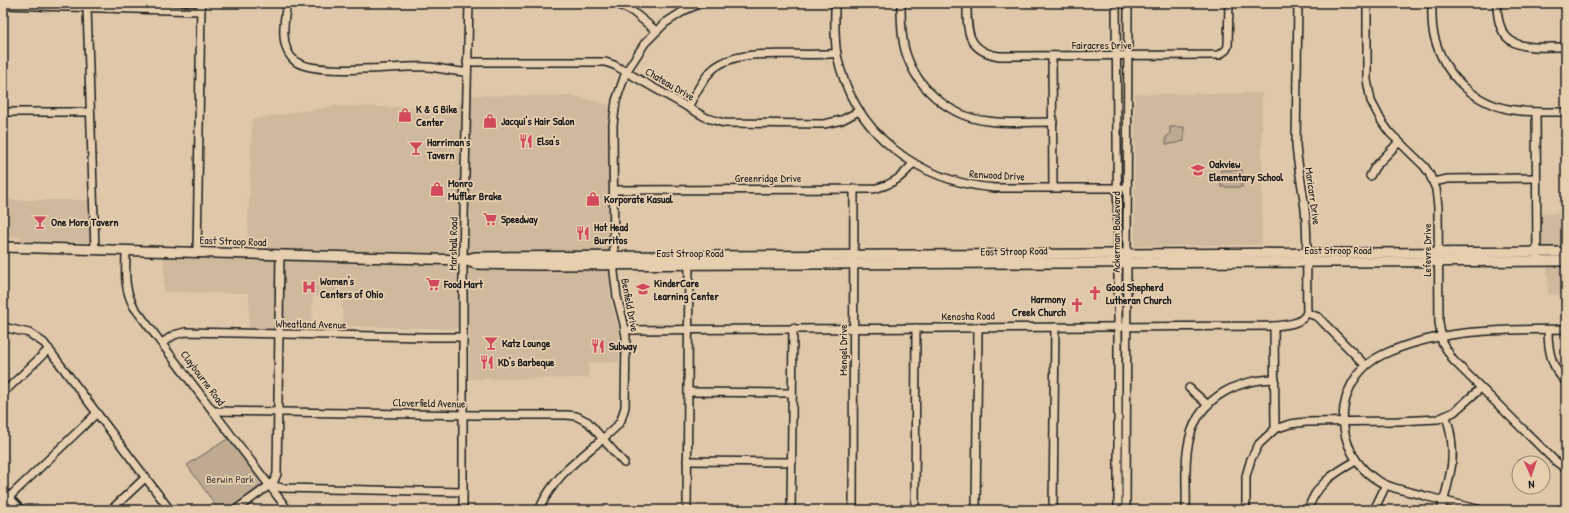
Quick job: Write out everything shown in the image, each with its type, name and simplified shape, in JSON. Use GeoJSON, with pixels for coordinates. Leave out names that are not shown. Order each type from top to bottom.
{"type":"FeatureCollection","features":[{"type":"Feature","properties":{"kind":"main road","name":"East Stroop Road"},"geometry":{"type":"LineString","coordinates":[[3,248],[280,254],[463,260],[475,257],[614,261],[1537,257],[1566,261]]}},
{"type":"Feature","properties":{"kind":"main road","name":"East Stroop Road"},"geometry":{"type":"LineString","coordinates":[[1537,257],[1566,252]]}},
{"type":"Feature","properties":{"kind":"street"},"geometry":{"type":"LineString","coordinates":[[197,252],[201,3]]}},
{"type":"Feature","properties":{"kind":"street"},"geometry":{"type":"LineString","coordinates":[[287,3],[284,27],[286,47],[291,57],[304,65],[337,69],[428,67],[467,72]]}},
{"type":"Feature","properties":{"kind":"street","name":"Marshall Road"},"geometry":{"type":"LineString","coordinates":[[463,510],[463,260],[469,3]]}},
{"type":"Feature","properties":{"kind":"street"},"geometry":{"type":"LineString","coordinates":[[615,3],[632,11],[655,30]]}},
{"type":"Feature","properties":{"kind":"street","name":"Benfield Drive"},"geometry":{"type":"LineString","coordinates":[[539,510],[547,494],[570,466],[617,426],[621,420],[625,407],[625,330],[614,285],[614,113],[616,101],[626,72],[635,56],[655,30],[675,16],[702,3]]}},
{"type":"Feature","properties":{"kind":"street","name":"Renwood Drive"},"geometry":{"type":"LineString","coordinates":[[835,3],[837,53],[845,80],[859,111],[877,133],[913,163],[942,178],[965,185],[995,188],[1128,187]]}},
{"type":"Feature","properties":{"kind":"street"},"geometry":{"type":"LineString","coordinates":[[901,3],[902,36],[907,58],[917,76],[937,99],[956,112],[976,119],[1001,122],[1053,122]]}},
{"type":"Feature","properties":{"kind":"street","name":"Fairacres Drive"},"geometry":{"type":"LineString","coordinates":[[967,3],[967,29],[972,41],[982,50],[998,56],[1219,55],[1226,50],[1228,46],[1228,3]]}},
{"type":"Feature","properties":{"kind":"street","name":"Ackerman Boulevard"},"geometry":{"type":"LineString","coordinates":[[1116,3],[1118,188],[1127,327],[1126,510]]}},
{"type":"Feature","properties":{"kind":"street","name":"Ackerman Boulevard"},"geometry":{"type":"LineString","coordinates":[[1118,510],[1118,327],[1128,187],[1128,3]]}},
{"type":"Feature","properties":{"kind":"street","name":"Maricarr Drive"},"geometry":{"type":"LineString","coordinates":[[1298,3],[1296,145],[1306,215],[1307,313]]}},
{"type":"Feature","properties":{"kind":"street","name":"Lefevre Drive"},"geometry":{"type":"LineString","coordinates":[[1367,3],[1367,80],[1368,90],[1376,112],[1382,122],[1399,142],[1424,166],[1433,182],[1438,208],[1439,316],[1443,345],[1453,360],[1480,388],[1554,460],[1566,469]]}},
{"type":"Feature","properties":{"kind":"street"},"geometry":{"type":"LineString","coordinates":[[1432,3],[1432,20],[1435,40],[1445,63],[1458,82],[1476,96],[1496,106],[1536,112],[1566,112]]}},
{"type":"Feature","properties":{"kind":"street"},"geometry":{"type":"LineString","coordinates":[[1497,3],[1497,17],[1500,29],[1512,42],[1532,47],[1566,47]]}},
{"type":"Feature","properties":{"kind":"street"},"geometry":{"type":"LineString","coordinates":[[3,5],[200,11]]}},
{"type":"Feature","properties":{"kind":"street"},"geometry":{"type":"LineString","coordinates":[[87,8],[95,250]]}},
{"type":"Feature","properties":{"kind":"street"},"geometry":{"type":"LineString","coordinates":[[688,107],[711,71],[717,65],[730,58],[746,56],[837,53]]}},
{"type":"Feature","properties":{"kind":"street"},"geometry":{"type":"LineString","coordinates":[[1052,56],[1053,188]]}},
{"type":"Feature","properties":{"kind":"street","name":"Chateau Drive"},"geometry":{"type":"LineString","coordinates":[[467,62],[597,61],[614,65],[707,118],[724,123],[824,124],[842,120],[859,111]]}},
{"type":"Feature","properties":{"kind":"street"},"geometry":{"type":"LineString","coordinates":[[1116,97],[1129,97]]}},
{"type":"Feature","properties":{"kind":"street"},"geometry":{"type":"LineString","coordinates":[[3,112],[90,112]]}},
{"type":"Feature","properties":{"kind":"street"},"geometry":{"type":"LineString","coordinates":[[1536,112],[1537,257]]}},
{"type":"Feature","properties":{"kind":"street"},"geometry":{"type":"LineString","coordinates":[[1117,143],[1128,142]]}},
{"type":"Feature","properties":{"kind":"street"},"geometry":{"type":"LineString","coordinates":[[1370,176],[1376,167],[1399,142]]}},
{"type":"Feature","properties":{"kind":"street","name":"Greenridge Drive"},"geometry":{"type":"LineString","coordinates":[[614,190],[873,189],[890,184],[901,177],[913,163]]}},
{"type":"Feature","properties":{"kind":"street"},"geometry":{"type":"LineString","coordinates":[[1433,182],[1448,179],[1536,178]]}},
{"type":"Feature","properties":{"kind":"street","name":"Mengel Drive"},"geometry":{"type":"LineString","coordinates":[[853,510],[854,189]]}},
{"type":"Feature","properties":{"kind":"street","name":"Claybourne Road"},"geometry":{"type":"LineString","coordinates":[[126,250],[125,277],[127,292],[134,307],[288,510]]}},
{"type":"Feature","properties":{"kind":"street"},"geometry":{"type":"LineString","coordinates":[[235,510],[270,485],[277,474],[280,254]]}},
{"type":"Feature","properties":{"kind":"street"},"geometry":{"type":"LineString","coordinates":[[687,510],[689,261]]}},
{"type":"Feature","properties":{"kind":"street"},"geometry":{"type":"LineString","coordinates":[[1307,313],[1318,317],[1365,365]]}},
{"type":"Feature","properties":{"kind":"street","name":"Kenosha Road"},"geometry":{"type":"LineString","coordinates":[[625,330],[1274,326],[1300,321],[1307,313]]}},
{"type":"Feature","properties":{"kind":"street"},"geometry":{"type":"LineString","coordinates":[[1274,326],[1275,429]]}},
{"type":"Feature","properties":{"kind":"street"},"geometry":{"type":"LineString","coordinates":[[3,327],[29,333],[41,341],[170,510]]}},
{"type":"Feature","properties":{"kind":"street"},"geometry":{"type":"LineString","coordinates":[[976,510],[978,327]]}},
{"type":"Feature","properties":{"kind":"street"},"geometry":{"type":"LineString","coordinates":[[1053,510],[1055,327]]}},
{"type":"Feature","properties":{"kind":"street"},"geometry":{"type":"LineString","coordinates":[[791,510],[793,328]]}},
{"type":"Feature","properties":{"kind":"street"},"geometry":{"type":"LineString","coordinates":[[915,510],[916,328]]}},
{"type":"Feature","properties":{"kind":"street"},"geometry":{"type":"LineString","coordinates":[[1481,510],[1386,485],[1371,476],[1356,461],[1348,445],[1344,422],[1344,408],[1348,391],[1365,365],[1392,351],[1441,337],[1477,332],[1566,329]]}},
{"type":"Feature","properties":{"kind":"street"},"geometry":{"type":"LineString","coordinates":[[1548,330],[1550,356],[1558,372],[1566,382]]}},
{"type":"Feature","properties":{"kind":"street","name":"Wheatland Avenue"},"geometry":{"type":"LineString","coordinates":[[162,343],[174,335],[185,332],[463,337]]}},
{"type":"Feature","properties":{"kind":"street"},"geometry":{"type":"LineString","coordinates":[[3,393],[48,350]]}},
{"type":"Feature","properties":{"kind":"street"},"geometry":{"type":"LineString","coordinates":[[1186,510],[1188,444],[1196,423],[1208,405],[1225,391],[1235,386],[1254,381],[1274,379]]}},
{"type":"Feature","properties":{"kind":"street"},"geometry":{"type":"LineString","coordinates":[[1189,388],[1208,405]]}},
{"type":"Feature","properties":{"kind":"street"},"geometry":{"type":"LineString","coordinates":[[1246,510],[1246,480],[1251,459],[1259,444],[1275,429],[1290,424],[1306,422],[1430,420],[1446,416],[1460,408],[1480,388]]}},
{"type":"Feature","properties":{"kind":"street"},"geometry":{"type":"LineString","coordinates":[[688,392],[792,392]]}},
{"type":"Feature","properties":{"kind":"street","name":"Cloverfield Avenue"},"geometry":{"type":"LineString","coordinates":[[214,411],[576,416],[588,422],[624,463]]}},
{"type":"Feature","properties":{"kind":"street"},"geometry":{"type":"LineString","coordinates":[[3,503],[97,413]]}},
{"type":"Feature","properties":{"kind":"street"},"geometry":{"type":"LineString","coordinates":[[1442,510],[1451,474],[1453,453],[1453,441],[1446,416]]}},
{"type":"Feature","properties":{"kind":"street"},"geometry":{"type":"LineString","coordinates":[[687,461],[792,462]]}},
{"type":"Feature","properties":{"kind":"street"},"geometry":{"type":"LineString","coordinates":[[1308,510],[1312,498],[1323,483],[1336,472],[1356,461]]}},
{"type":"Feature","properties":{"kind":"street"},"geometry":{"type":"LineString","coordinates":[[111,510],[146,477]]}},
{"type":"Feature","properties":{"kind":"street"},"geometry":{"type":"LineString","coordinates":[[270,485],[282,488],[463,492]]}},
{"type":"Feature","properties":{"kind":"street"},"geometry":{"type":"LineString","coordinates":[[1374,510],[1386,485]]}},
{"type":"Feature","properties":{"kind":"street"},"geometry":{"type":"LineString","coordinates":[[3,491],[21,510]]}},
{"type":"Feature","properties":{"kind":"shaded area","name":"Oakview Elementary School"},"geometry":{"type":"Polygon","coordinates":[[[1262,93],[1262,245],[1135,246],[1135,94],[1262,93]]]}},
{"type":"Feature","properties":{"kind":"shaded area"},"geometry":{"type":"Polygon","coordinates":[[[467,95],[576,96],[609,105],[610,299],[619,329],[619,362],[589,363],[589,378],[469,379],[470,329],[343,326],[342,298],[313,296],[312,322],[286,322],[279,334],[249,333],[249,293],[164,292],[164,251],[247,253],[252,119],[335,106],[455,108],[467,95]]]}},
{"type":"Feature","properties":{"kind":"shaded area"},"geometry":{"type":"Polygon","coordinates":[[[3,200],[90,200],[92,238],[90,242],[21,241],[19,237],[3,237],[3,200]]]}},
{"type":"Feature","properties":{"kind":"shaded area"},"geometry":{"type":"Polygon","coordinates":[[[1566,213],[1566,295],[1548,295],[1547,253],[1537,253],[1537,214],[1566,213]]]}},
{"type":"Feature","properties":{"kind":"green space"},"geometry":{"type":"Polygon","coordinates":[[[1170,127],[1184,127],[1184,141],[1166,144],[1166,137],[1170,134],[1170,127]]]}},
{"type":"Feature","properties":{"kind":"green space"},"geometry":{"type":"Polygon","coordinates":[[[1221,170],[1242,170],[1242,187],[1221,187],[1221,170]]]}},
{"type":"Feature","properties":{"kind":"green space","name":"Berwin Park"},"geometry":{"type":"Polygon","coordinates":[[[232,436],[270,485],[235,510],[219,510],[187,465],[232,436]]]}},
{"type":"Feature","properties":{"kind":"place","name":"K & G Bike Center"},"geometry":{"type":"Point","coordinates":[405,115]}},
{"type":"Feature","properties":{"kind":"place","name":"Jacqui's Hair Salon"},"geometry":{"type":"Point","coordinates":[490,121]}},
{"type":"Feature","properties":{"kind":"place","name":"Elsa's"},"geometry":{"type":"Point","coordinates":[526,141]}},
{"type":"Feature","properties":{"kind":"place","name":"Harriman's Tavern"},"geometry":{"type":"Point","coordinates":[416,148]}},
{"type":"Feature","properties":{"kind":"place","name":"Oakview Elementary School"},"geometry":{"type":"Point","coordinates":[1198,170]}},
{"type":"Feature","properties":{"kind":"place","name":"Monro Muffler Brake"},"geometry":{"type":"Point","coordinates":[437,189]}},
{"type":"Feature","properties":{"kind":"place","name":"Korporate Kasual"},"geometry":{"type":"Point","coordinates":[593,199]}},
{"type":"Feature","properties":{"kind":"place","name":"Speedway"},"geometry":{"type":"Point","coordinates":[490,219]}},
{"type":"Feature","properties":{"kind":"place","name":"One More Tavern"},"geometry":{"type":"Point","coordinates":[40,222]}},
{"type":"Feature","properties":{"kind":"place","name":"Hot Head Burritos"},"geometry":{"type":"Point","coordinates":[583,233]}},
{"type":"Feature","properties":{"kind":"place","name":"Food Mart"},"geometry":{"type":"Point","coordinates":[433,284]}},
{"type":"Feature","properties":{"kind":"place","name":"Women's Centers of Ohio"},"geometry":{"type":"Point","coordinates":[309,287]}},
{"type":"Feature","properties":{"kind":"place","name":"KinderCare Learning Center"},"geometry":{"type":"Point","coordinates":[643,289]}},
{"type":"Feature","properties":{"kind":"place","name":"Good Shepherd Lutheran Church"},"geometry":{"type":"Point","coordinates":[1095,293]}},
{"type":"Feature","properties":{"kind":"place","name":"Harmony Creek Church"},"geometry":{"type":"Point","coordinates":[1077,305]}},
{"type":"Feature","properties":{"kind":"place","name":"Katz Lounge"},"geometry":{"type":"Point","coordinates":[491,343]}},
{"type":"Feature","properties":{"kind":"place","name":"Subway"},"geometry":{"type":"Point","coordinates":[598,346]}},
{"type":"Feature","properties":{"kind":"place","name":"KD's Barbeque"},"geometry":{"type":"Point","coordinates":[487,362]}}]}
